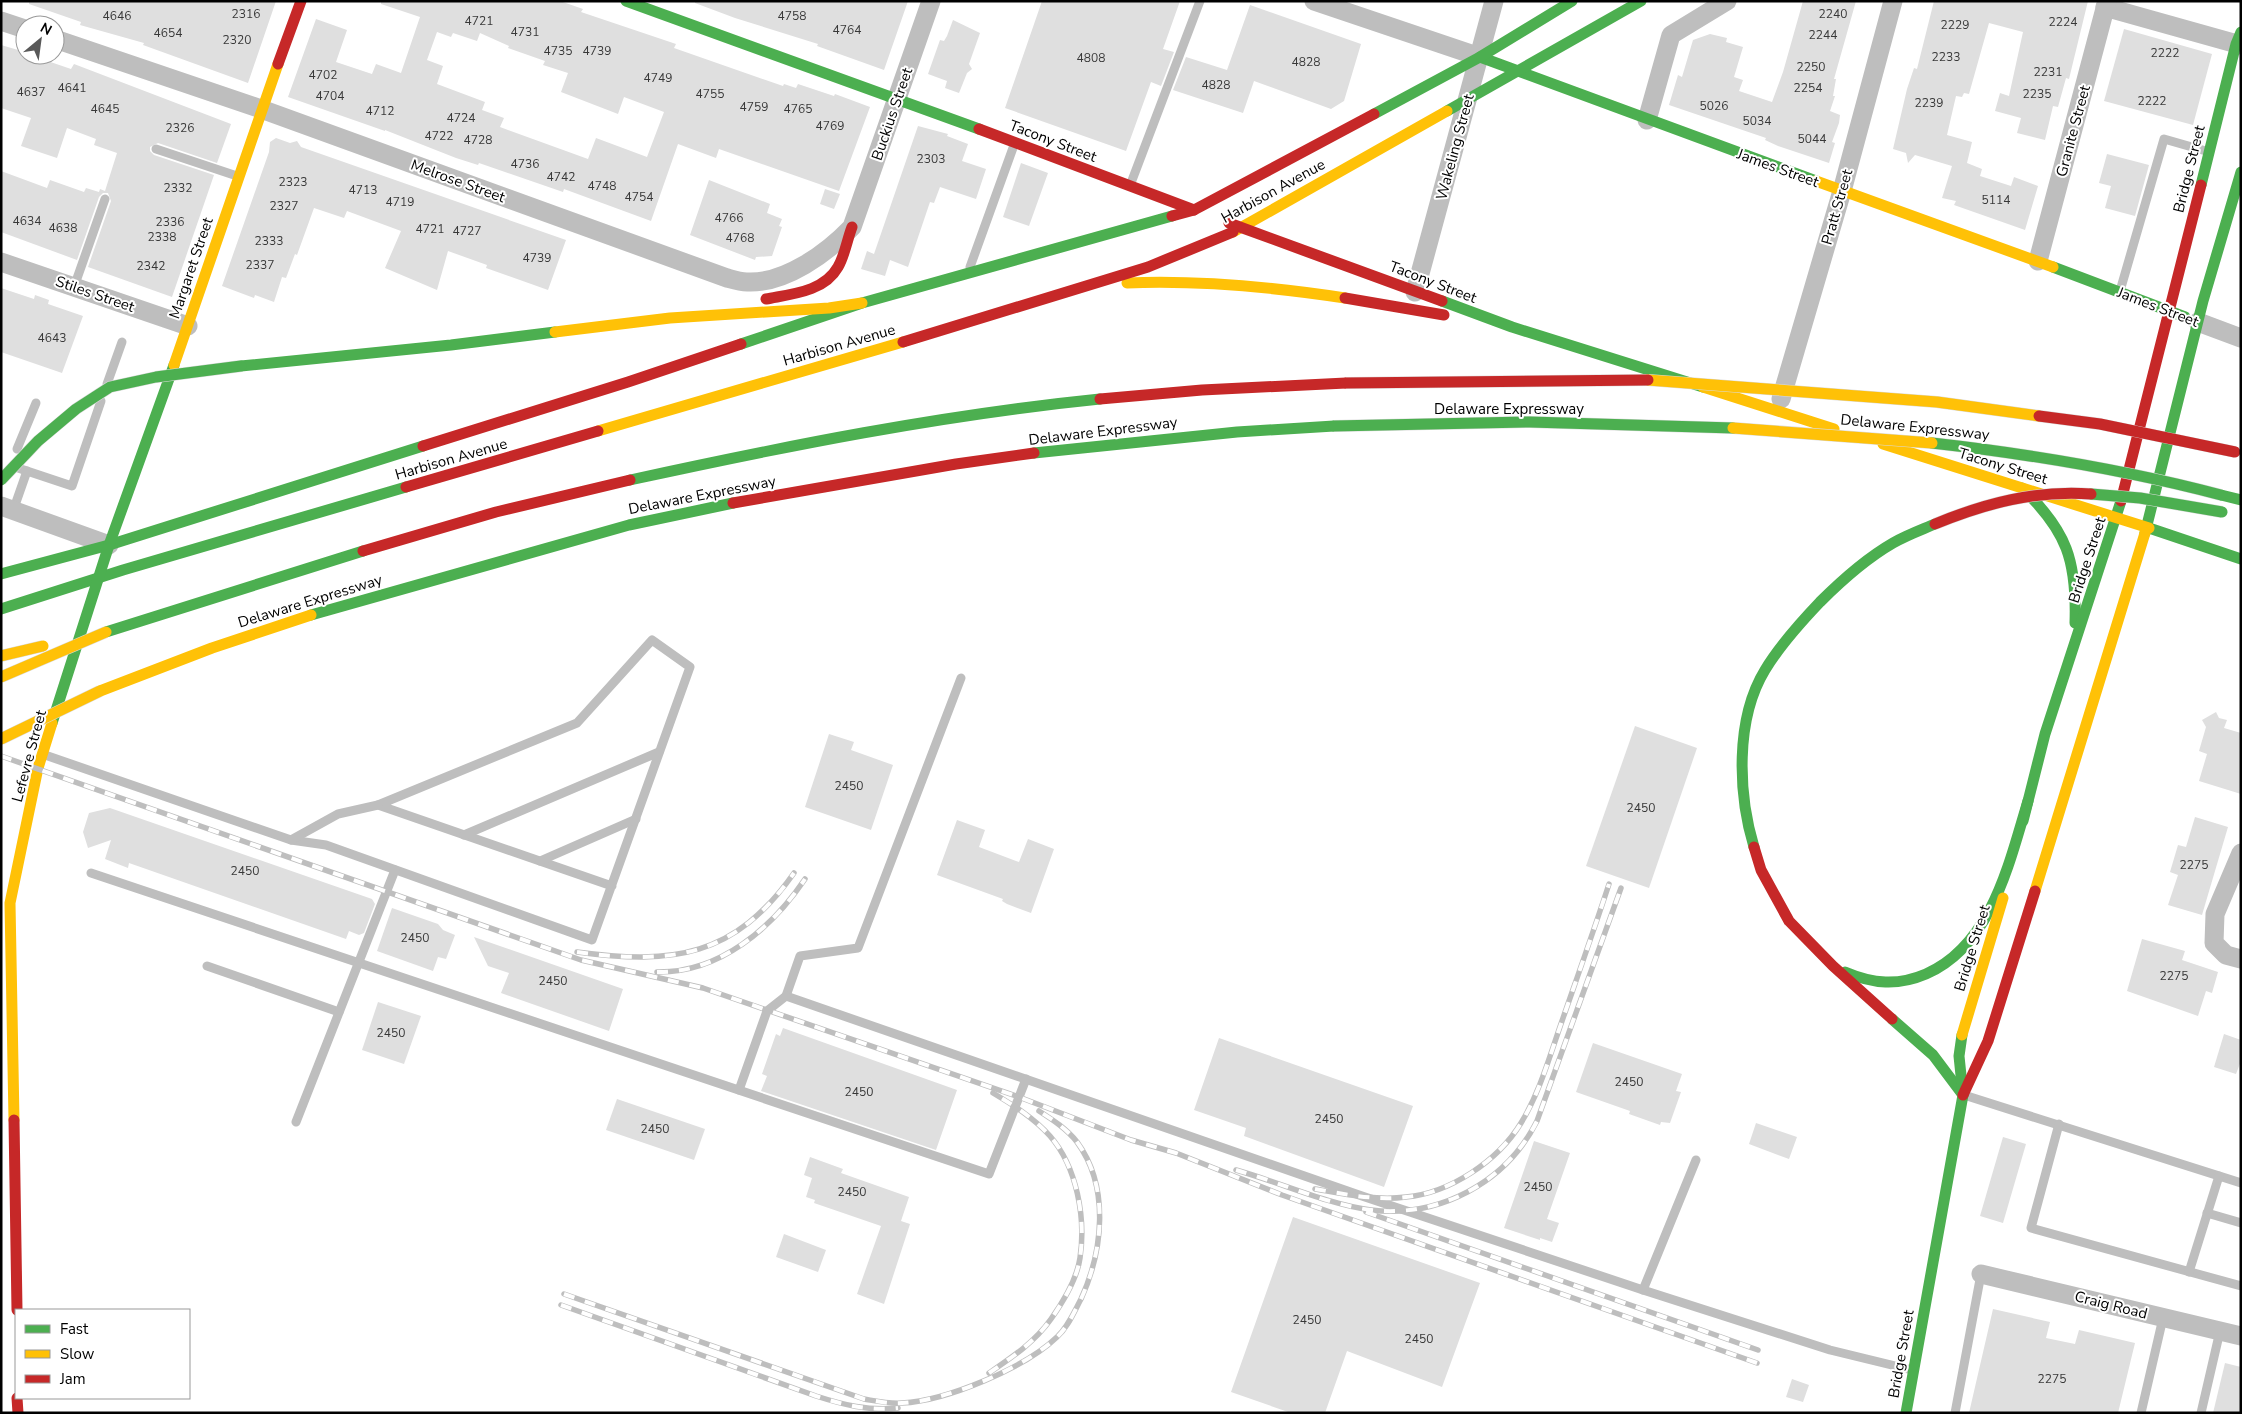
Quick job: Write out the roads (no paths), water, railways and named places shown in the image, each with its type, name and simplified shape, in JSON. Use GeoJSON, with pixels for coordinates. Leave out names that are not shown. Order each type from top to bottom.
{"type":"FeatureCollection","features":[{"type":"Feature","properties":{"kind":"main road","name":"Margaret Street"},"geometry":{"type":"LineString","coordinates":[[109,545],[188,326],[261,109],[301,1]]}},
{"type":"Feature","properties":{"kind":"main road","name":"Tacony Street"},"geometry":{"type":"LineString","coordinates":[[626,1],[897,98],[1512,327],[2147,527],[2241,559]]}},
{"type":"Feature","properties":{"kind":"main road","name":"Harbison Avenue"},"geometry":{"type":"LineString","coordinates":[[1,574],[109,545],[628,382],[862,303],[1194,210],[1480,57],[1572,1]]}},
{"type":"Feature","properties":{"kind":"main road","name":"Harbison Avenue"},"geometry":{"type":"LineString","coordinates":[[1,609],[97,578],[1094,285],[1148,266],[1242,228],[1640,1]]}},
{"type":"Feature","properties":{"kind":"main road","name":"Bridge Street"},"geometry":{"type":"LineString","coordinates":[[1963,1095],[1959,1056],[1962,1031],[2009,878],[2045,734],[2117,518],[2239,40]]}},
{"type":"Feature","properties":{"kind":"main road","name":"James Street"},"geometry":{"type":"LineString","coordinates":[[1480,57],[1647,120],[2038,261],[2198,322]]}},
{"type":"Feature","properties":{"kind":"main road","name":"Bridge Street"},"geometry":{"type":"LineString","coordinates":[[1906,1413],[1963,1095],[1988,1041],[2147,527],[2198,322],[2241,172]]}},
{"type":"Feature","properties":{"kind":"main road"},"geometry":{"type":"LineString","coordinates":[[670,318],[812,289],[829,278],[837,268],[852,228]]}},
{"type":"Feature","properties":{"kind":"main road"},"geometry":{"type":"LineString","coordinates":[[1094,285],[1163,280],[1224,282],[1280,288],[1512,327]]}},
{"type":"Feature","properties":{"kind":"main road"},"geometry":{"type":"LineString","coordinates":[[1,480],[38,441],[76,409],[110,387],[156,377],[241,366],[451,345],[670,318],[829,308],[862,303]]}},
{"type":"Feature","properties":{"kind":"main road","name":"Delaware Expressway"},"geometry":{"type":"LineString","coordinates":[[1,677],[106,632],[305,569],[497,512],[606,485],[793,444],[1006,409],[1090,400],[1228,388],[1346,383],[1633,379],[1937,402],[2100,424],[2238,453]]}},
{"type":"Feature","properties":{"kind":"main road","name":"Delaware Expressway"},"geometry":{"type":"LineString","coordinates":[[1,728],[212,648],[346,604],[629,525],[722,505],[956,464],[1051,451],[1219,433],[1334,426],[1556,422],[1739,428],[1904,439],[2003,451],[2176,483],[2241,500]]}},
{"type":"Feature","properties":{"kind":"main road"},"geometry":{"type":"LineString","coordinates":[[2022,488],[2048,513],[2058,526],[2068,551],[2076,602],[2069,662]]}},
{"type":"Feature","properties":{"kind":"main road"},"geometry":{"type":"LineString","coordinates":[[1963,1095],[1933,1055],[1832,966],[1790,921],[1758,862],[1748,828],[1743,789],[1742,748],[1750,706],[1764,671],[1794,629],[1839,583],[1893,543],[1973,509],[2003,500],[2051,494],[2093,493],[2228,513]]}},
{"type":"Feature","properties":{"kind":"main road","name":"Lefevre Street"},"geometry":{"type":"LineString","coordinates":[[17,1309],[6,904],[42,754],[109,545]]}},
{"type":"Feature","properties":{"kind":"main road"},"geometry":{"type":"LineString","coordinates":[[1,656],[106,632]]}},
{"type":"Feature","properties":{"kind":"main road"},"geometry":{"type":"LineString","coordinates":[[1,739],[100,690]]}},
{"type":"Feature","properties":{"kind":"main road"},"geometry":{"type":"LineString","coordinates":[[1832,966],[1856,978],[1887,985],[1915,979],[1941,969],[1966,948],[1986,916],[2004,872],[2028,801]]}},
{"type":"Feature","properties":{"kind":"main road"},"geometry":{"type":"LineString","coordinates":[[18,1399],[18,1413]]}},
{"type":"Feature","properties":{"kind":"street","name":"Buckius Street"},"geometry":{"type":"LineString","coordinates":[[852,228],[931,1]]}},
{"type":"Feature","properties":{"kind":"street","name":"James Street"},"geometry":{"type":"LineString","coordinates":[[1314,1],[1480,57]]}},
{"type":"Feature","properties":{"kind":"street","name":"Wakeling Street"},"geometry":{"type":"LineString","coordinates":[[1415,292],[1494,1]]}},
{"type":"Feature","properties":{"kind":"street"},"geometry":{"type":"LineString","coordinates":[[1647,120],[1671,35],[1727,1]]}},
{"type":"Feature","properties":{"kind":"street","name":"Pratt Street"},"geometry":{"type":"LineString","coordinates":[[1777,412],[1842,191],[1893,1]]}},
{"type":"Feature","properties":{"kind":"street"},"geometry":{"type":"LineString","coordinates":[[2106,4],[2239,40]]}},
{"type":"Feature","properties":{"kind":"street","name":"Granite Street"},"geometry":{"type":"LineString","coordinates":[[2038,261],[2106,4]]}},
{"type":"Feature","properties":{"kind":"street"},"geometry":{"type":"LineString","coordinates":[[1,21],[15,26]]}},
{"type":"Feature","properties":{"kind":"street","name":"Melrose Street"},"geometry":{"type":"LineString","coordinates":[[65,42],[261,109],[727,278],[746,282],[763,281],[802,266],[832,248],[852,228]]}},
{"type":"Feature","properties":{"kind":"street","name":"Stiles Street"},"geometry":{"type":"LineString","coordinates":[[1,262],[188,326]]}},
{"type":"Feature","properties":{"kind":"street","name":"James Street"},"geometry":{"type":"LineString","coordinates":[[2198,322],[2241,338]]}},
{"type":"Feature","properties":{"kind":"street"},"geometry":{"type":"LineString","coordinates":[[7,509],[109,545]]}},
{"type":"Feature","properties":{"kind":"street"},"geometry":{"type":"LineString","coordinates":[[2241,853],[2215,914],[2214,943],[2226,955],[2241,960]]}},
{"type":"Feature","properties":{"kind":"street","name":"Craig Road"},"geometry":{"type":"LineString","coordinates":[[1982,1274],[2241,1336]]}},
{"type":"Feature","properties":{"kind":"lane"},"geometry":{"type":"LineString","coordinates":[[1130,186],[1200,1]]}},
{"type":"Feature","properties":{"kind":"lane"},"geometry":{"type":"LineString","coordinates":[[2120,292],[2164,139],[2209,152]]}},
{"type":"Feature","properties":{"kind":"lane"},"geometry":{"type":"LineString","coordinates":[[968,272],[1014,142]]}},
{"type":"Feature","properties":{"kind":"lane"},"geometry":{"type":"LineString","coordinates":[[156,150],[238,177]]}},
{"type":"Feature","properties":{"kind":"lane"},"geometry":{"type":"LineString","coordinates":[[74,287],[106,199]]}},
{"type":"Feature","properties":{"kind":"lane"},"geometry":{"type":"LineString","coordinates":[[36,403],[11,466],[72,486],[122,342]]}},
{"type":"Feature","properties":{"kind":"lane"},"geometry":{"type":"LineString","coordinates":[[7,509],[27,471]]}},
{"type":"Feature","properties":{"kind":"lane"},"geometry":{"type":"LineString","coordinates":[[42,754],[291,840],[326,845],[592,940],[690,667],[652,640],[577,723],[378,805],[338,814],[291,840]]}},
{"type":"Feature","properties":{"kind":"lane"},"geometry":{"type":"LineString","coordinates":[[739,1090],[767,1010],[786,996],[800,956],[858,948],[961,678]]}},
{"type":"Feature","properties":{"kind":"lane"},"geometry":{"type":"LineString","coordinates":[[464,835],[659,752]]}},
{"type":"Feature","properties":{"kind":"lane"},"geometry":{"type":"LineString","coordinates":[[378,805],[612,886]]}},
{"type":"Feature","properties":{"kind":"lane"},"geometry":{"type":"LineString","coordinates":[[540,861],[636,819]]}},
{"type":"Feature","properties":{"kind":"lane"},"geometry":{"type":"LineString","coordinates":[[296,1122],[395,870]]}},
{"type":"Feature","properties":{"kind":"lane"},"geometry":{"type":"LineString","coordinates":[[91,873],[989,1174],[1026,1079]]}},
{"type":"Feature","properties":{"kind":"lane"},"geometry":{"type":"LineString","coordinates":[[207,966],[339,1012]]}},
{"type":"Feature","properties":{"kind":"lane"},"geometry":{"type":"LineString","coordinates":[[786,996],[1362,1196],[1643,1290],[1830,1350],[1913,1371]]}},
{"type":"Feature","properties":{"kind":"lane"},"geometry":{"type":"LineString","coordinates":[[1963,1095],[2241,1183]]}},
{"type":"Feature","properties":{"kind":"lane"},"geometry":{"type":"LineString","coordinates":[[2059,1124],[2030,1228],[2241,1286]]}},
{"type":"Feature","properties":{"kind":"lane"},"geometry":{"type":"LineString","coordinates":[[1643,1290],[1696,1160]]}},
{"type":"Feature","properties":{"kind":"lane"},"geometry":{"type":"LineString","coordinates":[[2189,1272],[2219,1176]]}},
{"type":"Feature","properties":{"kind":"lane"},"geometry":{"type":"LineString","coordinates":[[2207,1213],[2241,1223]]}},
{"type":"Feature","properties":{"kind":"lane"},"geometry":{"type":"LineString","coordinates":[[1955,1413],[1982,1274]]}},
{"type":"Feature","properties":{"kind":"lane"},"geometry":{"type":"LineString","coordinates":[[2141,1413],[2163,1318]]}},
{"type":"Feature","properties":{"kind":"lane"},"geometry":{"type":"LineString","coordinates":[[2201,1413],[2220,1331]]}},
{"type":"Feature","properties":{"kind":"railway"},"geometry":{"type":"LineString","coordinates":[[1,756],[581,960],[703,988],[1019,1097],[1131,1140],[1176,1153],[1282,1195],[1757,1363]]}},
{"type":"Feature","properties":{"kind":"railway"},"geometry":{"type":"LineString","coordinates":[[577,952],[643,957],[672,955],[699,949],[725,938],[749,923],[772,901],[794,873]]}},
{"type":"Feature","properties":{"kind":"railway"},"geometry":{"type":"LineString","coordinates":[[657,972],[680,970],[702,965],[723,956],[760,930],[777,914],[805,879]]}},
{"type":"Feature","properties":{"kind":"railway"},"geometry":{"type":"LineString","coordinates":[[1315,1189],[1383,1198],[1423,1194],[1456,1182],[1471,1173],[1500,1150],[1521,1123],[1539,1086],[1609,884]]}},
{"type":"Feature","properties":{"kind":"railway"},"geometry":{"type":"LineString","coordinates":[[1236,1170],[1337,1203],[1371,1210],[1396,1211],[1421,1208],[1445,1202],[1468,1192],[1489,1179],[1508,1162],[1524,1143],[1537,1121],[1621,888]]}},
{"type":"Feature","properties":{"kind":"railway"},"geometry":{"type":"LineString","coordinates":[[989,1373],[1030,1342],[1051,1319],[1073,1282],[1082,1243],[1082,1226],[1077,1194],[1073,1178],[1059,1149],[1050,1136],[1037,1123],[993,1093]]}},
{"type":"Feature","properties":{"kind":"railway"},"geometry":{"type":"LineString","coordinates":[[564,1294],[864,1399],[887,1403],[920,1401],[984,1381],[1043,1349],[1061,1333],[1081,1299],[1094,1261],[1100,1219],[1095,1179],[1088,1160],[1073,1137],[1055,1121],[1039,1111]]}},
{"type":"Feature","properties":{"kind":"railway"},"geometry":{"type":"LineString","coordinates":[[1366,1212],[1758,1350]]}},
{"type":"Feature","properties":{"kind":"railway"},"geometry":{"type":"LineString","coordinates":[[561,1305],[816,1396],[846,1405],[866,1408],[898,1408]]}}]}
